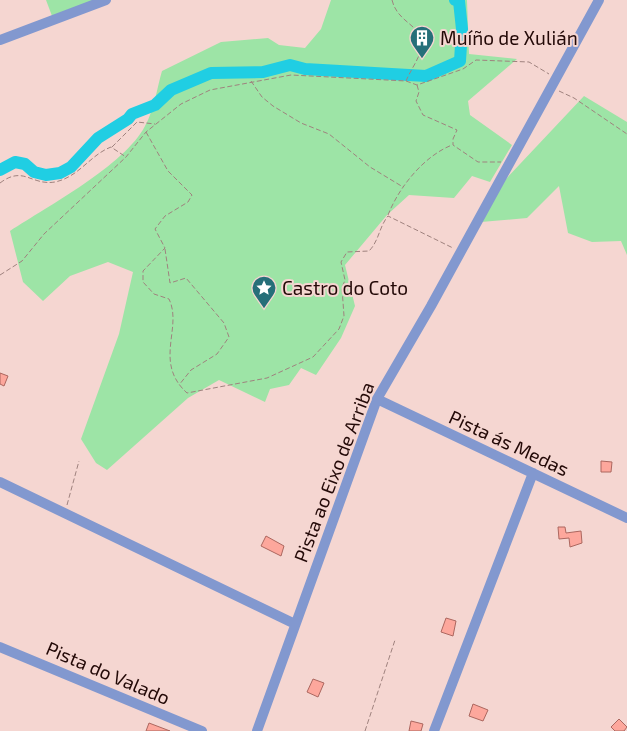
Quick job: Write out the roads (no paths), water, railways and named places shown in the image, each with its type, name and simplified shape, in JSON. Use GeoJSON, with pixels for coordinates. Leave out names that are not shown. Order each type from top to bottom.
{"type":"FeatureCollection","features":[{"type":"Feature","properties":{"kind":"street"},"geometry":{"type":"LineString","coordinates":[[0,40],[106,0]]}},
{"type":"Feature","properties":{"kind":"street","name":"Pista ao Eixo de Arriba"},"geometry":{"type":"LineString","coordinates":[[257,731],[294,624],[377,399],[599,0]]}},
{"type":"Feature","properties":{"kind":"street","name":"Pista ás Medas"},"geometry":{"type":"LineString","coordinates":[[377,399],[533,474],[626,514]]}},
{"type":"Feature","properties":{"kind":"street"},"geometry":{"type":"LineString","coordinates":[[434,731],[533,474]]}},
{"type":"Feature","properties":{"kind":"street"},"geometry":{"type":"LineString","coordinates":[[0,482],[294,624]]}},
{"type":"Feature","properties":{"kind":"street","name":"Pista do Valado"},"geometry":{"type":"LineString","coordinates":[[0,647],[202,731]]}},
{"type":"Feature","properties":{"kind":"waterway"},"geometry":{"type":"LineString","coordinates":[[0,170],[15,162],[25,164],[34,172],[46,175],[60,173],[71,167],[98,138],[128,119],[132,114],[155,105],[171,90],[211,73],[263,72],[290,65],[305,69],[426,76],[460,61],[462,29],[459,1],[455,0]]}},
{"type":"Feature","properties":{"kind":"place","name":"Muíño de Xulián"},"geometry":{"type":"Point","coordinates":[422,59]}},
{"type":"Feature","properties":{"kind":"place","name":"Castro do Coto"},"geometry":{"type":"Point","coordinates":[264,309]}}]}
